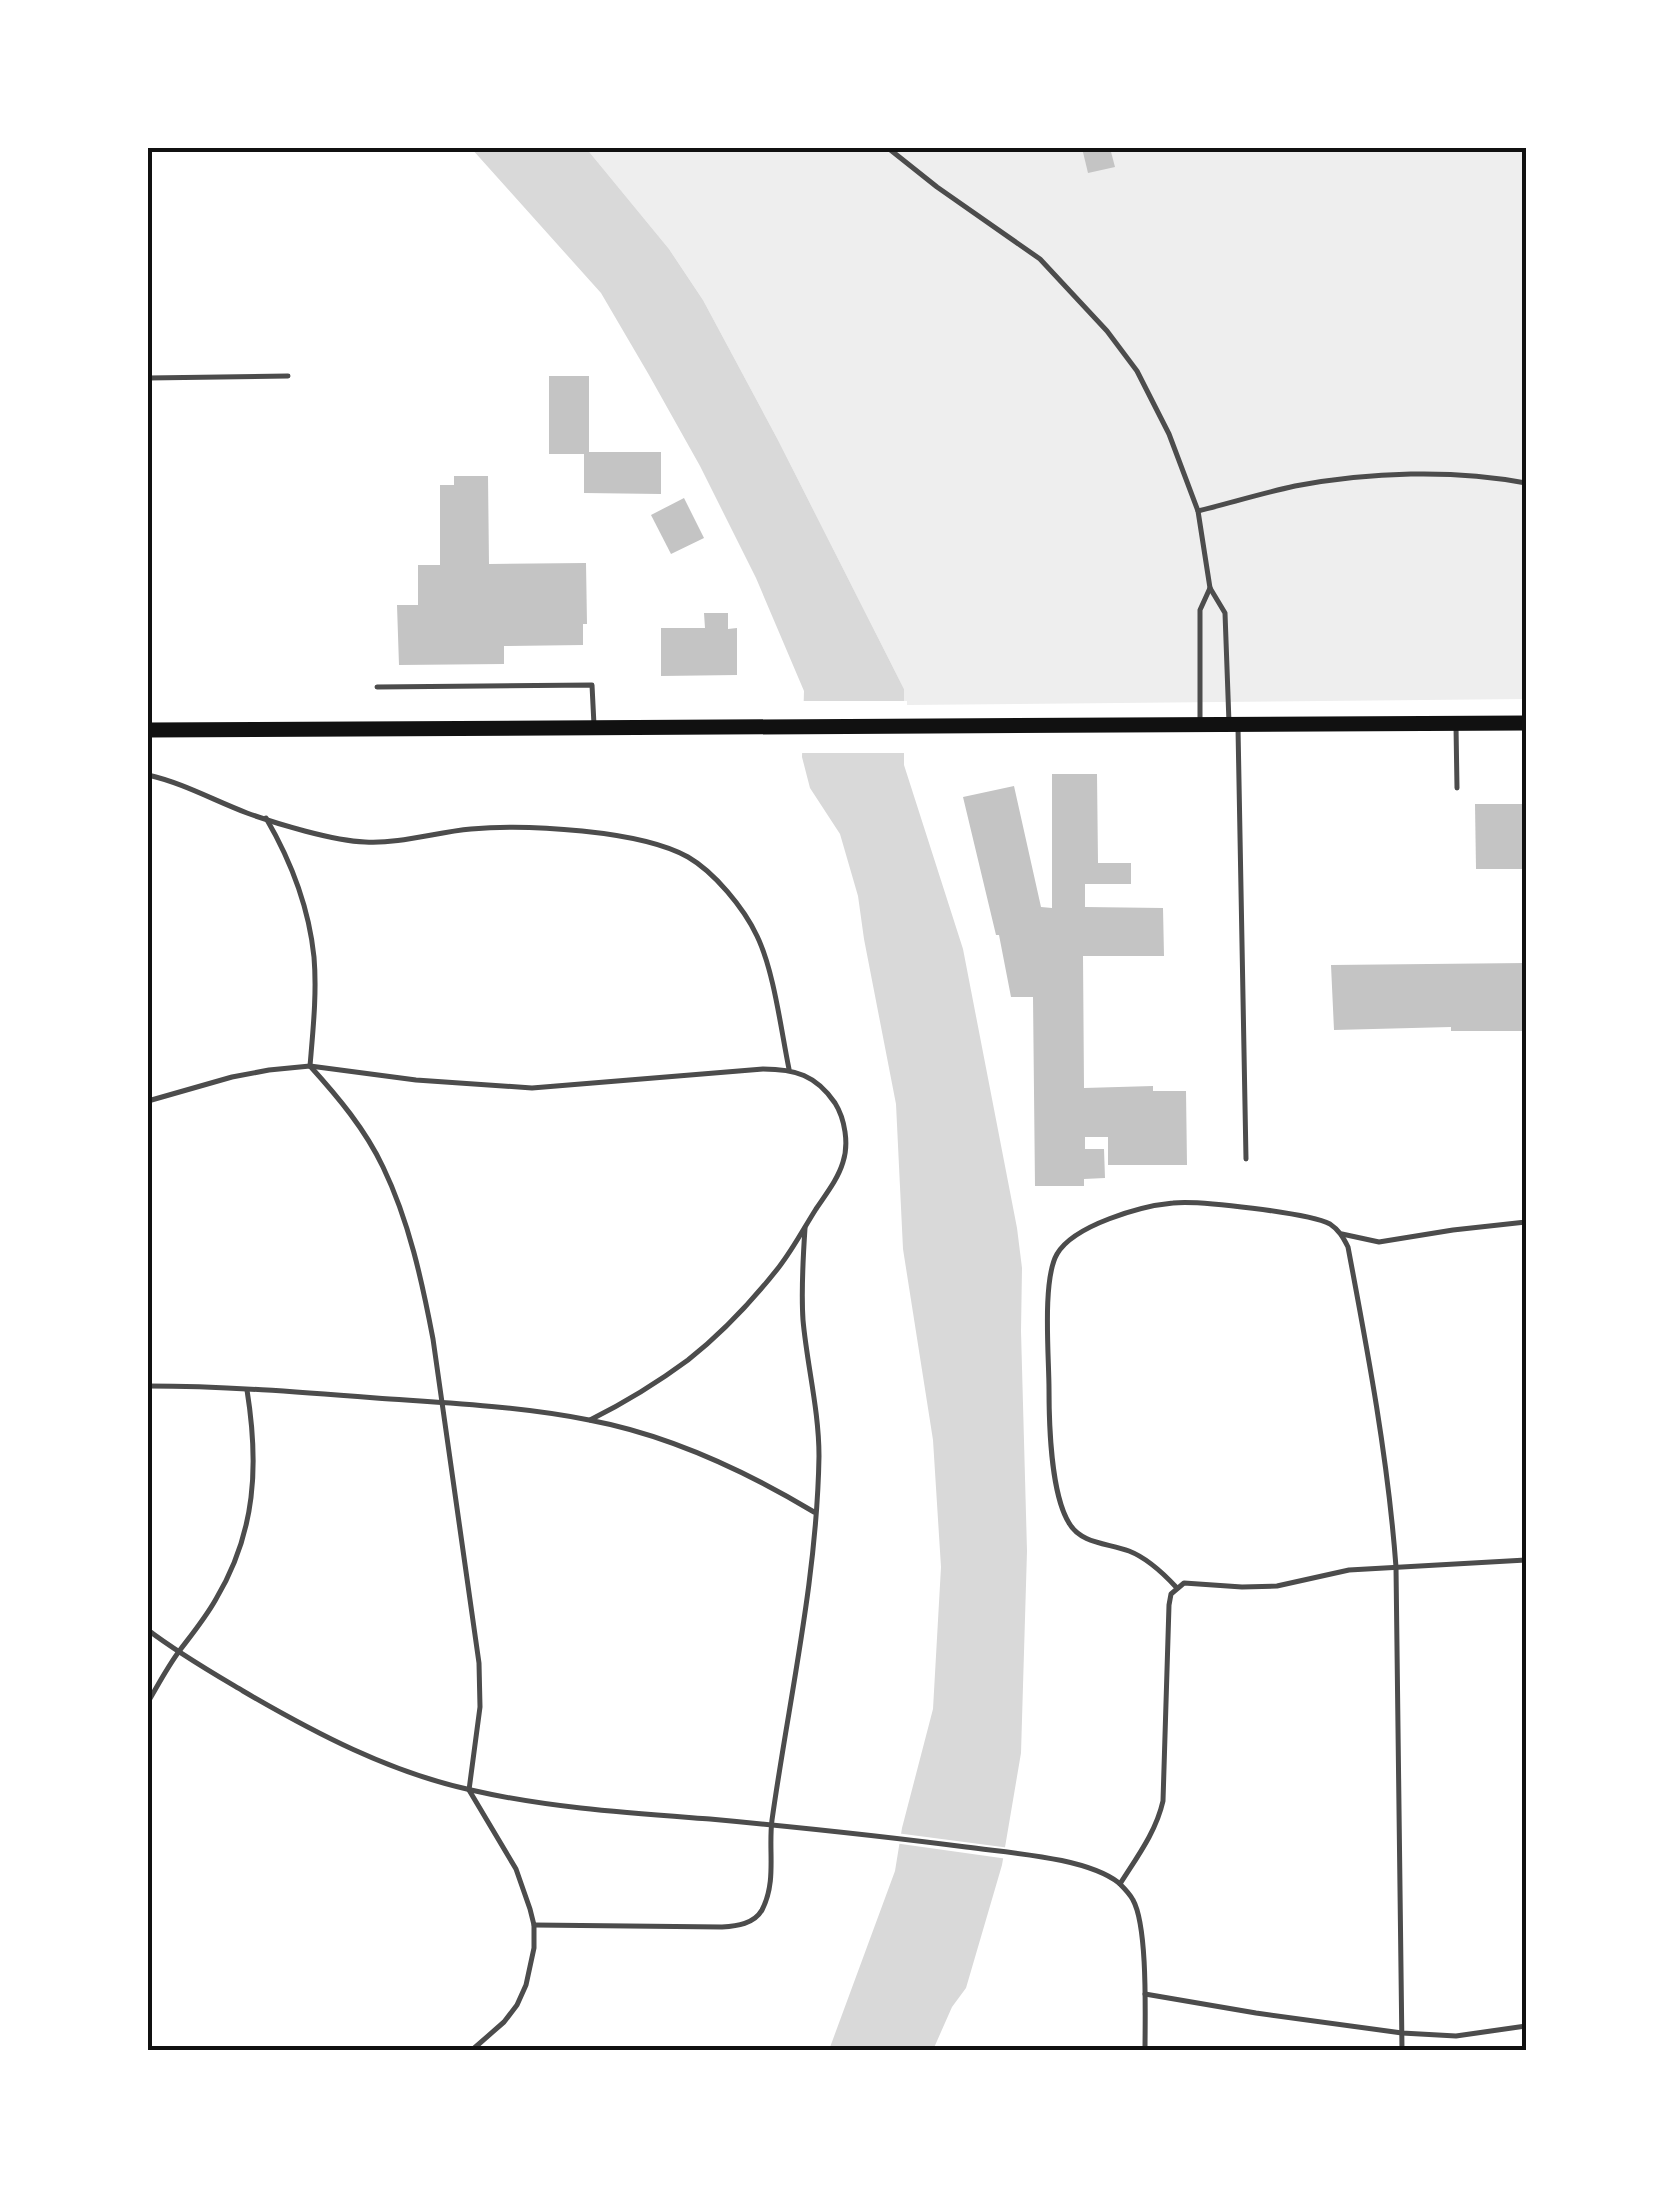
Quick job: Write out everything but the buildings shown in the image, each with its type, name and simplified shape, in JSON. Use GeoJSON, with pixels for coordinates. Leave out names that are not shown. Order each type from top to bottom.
{"type":"FeatureCollection","features":[{"type":"Feature","properties":{"kind":"main road"},"geometry":{"type":"LineString","coordinates":[[148,730],[1526,723]]}},
{"type":"Feature","properties":{"kind":"lane"},"geometry":{"type":"LineString","coordinates":[[888,148],[1040,259],[1107,331],[1138,371],[1198,510],[1210,588],[1226,613],[1234,725],[1246,1160]]}},
{"type":"Feature","properties":{"kind":"lane"},"geometry":{"type":"LineString","coordinates":[[148,378],[288,376]]}},
{"type":"Feature","properties":{"kind":"lane"},"geometry":{"type":"LineString","coordinates":[[1198,510],[1294,486],[1395,475],[1481,477],[1526,483]]}},
{"type":"Feature","properties":{"kind":"lane"},"geometry":{"type":"LineString","coordinates":[[1200,726],[1200,610],[1210,588]]}},
{"type":"Feature","properties":{"kind":"lane"},"geometry":{"type":"LineString","coordinates":[[377,687],[592,685],[594,728]]}},
{"type":"Feature","properties":{"kind":"lane"},"geometry":{"type":"LineString","coordinates":[[1456,723],[1457,788]]}},
{"type":"Feature","properties":{"kind":"lane"},"geometry":{"type":"LineString","coordinates":[[148,776],[173,781],[248,814],[360,842],[506,827],[614,835],[674,850],[716,878],[756,933],[765,955],[789,1069]]}},
{"type":"Feature","properties":{"kind":"lane"},"geometry":{"type":"LineString","coordinates":[[266,818],[292,866],[308,922],[315,988],[310,1066],[349,1111],[382,1165],[423,1286],[480,1682],[469,1790],[516,1869],[534,1926],[534,1948],[517,2005],[472,2050]]}},
{"type":"Feature","properties":{"kind":"lane"},"geometry":{"type":"LineString","coordinates":[[148,1101],[232,1076],[310,1066],[416,1080],[532,1088],[789,1069],[808,1077],[825,1090],[838,1108],[846,1148],[843,1164],[780,1266],[688,1360],[590,1420]]}},
{"type":"Feature","properties":{"kind":"lane"},"geometry":{"type":"LineString","coordinates":[[1176,1587],[1162,1572],[1130,1551],[1079,1535],[1061,1506],[1048,1414],[1050,1279],[1057,1254],[1070,1240],[1097,1224],[1137,1209],[1175,1202],[1316,1219],[1342,1234],[1379,1242],[1526,1222]]}},
{"type":"Feature","properties":{"kind":"lane"},"geometry":{"type":"LineString","coordinates":[[534,1926],[722,1928],[750,1922],[759,1915],[771,1884],[772,1825],[808,1598],[815,1512],[818,1428],[803,1316],[805,1226]]}},
{"type":"Feature","properties":{"kind":"lane"},"geometry":{"type":"LineString","coordinates":[[1342,1234],[1348,1247],[1392,1503],[1402,2050]]}},
{"type":"Feature","properties":{"kind":"lane"},"geometry":{"type":"LineString","coordinates":[[148,1386],[441,1402],[590,1420],[640,1432],[709,1458],[762,1481],[815,1512]]}},
{"type":"Feature","properties":{"kind":"lane"},"geometry":{"type":"LineString","coordinates":[[148,1702],[218,1597],[246,1527],[255,1457],[247,1390]]}},
{"type":"Feature","properties":{"kind":"lane"},"geometry":{"type":"LineString","coordinates":[[1120,1884],[1151,1834],[1163,1801],[1170,1605],[1176,1587],[1192,1582],[1242,1588],[1277,1586],[1349,1570],[1526,1560]]}},
{"type":"Feature","properties":{"kind":"lane"},"geometry":{"type":"LineString","coordinates":[[148,1630],[308,1729],[410,1773],[469,1790],[578,1808],[874,1835],[1034,1856],[1106,1875],[1120,1884],[1134,1902],[1138,1917],[1145,2050]]}},
{"type":"Feature","properties":{"kind":"lane"},"geometry":{"type":"LineString","coordinates":[[1145,1994],[1256,2014],[1402,2032],[1456,2036],[1526,2026]]}},
{"type":"Feature","properties":{"kind":"shaded area"},"geometry":{"type":"Polygon","coordinates":[[[471,148],[586,148],[669,249],[703,300],[778,440],[904,689],[904,765],[963,949],[1022,1268],[1027,1551],[1021,1753],[1002,1865],[966,1988],[952,2007],[933,2050],[829,2050],[895,1871],[902,1828],[933,1709],[941,1567],[933,1440],[903,1249],[896,1104],[858,896],[840,834],[810,788],[802,757],[804,691],[756,578],[700,466],[601,293],[471,148]]]}},
{"type":"Feature","properties":{"kind":"shaded area"},"geometry":{"type":"Polygon","coordinates":[[[586,148],[1526,148],[1526,699],[907,705],[904,689],[703,300],[669,249],[586,148]]]}},
{"type":"Feature","properties":{"kind":"pier"},"geometry":{"type":"Polygon","coordinates":[[[799,701],[907,701],[907,753],[798,753],[799,701]]]}},
{"type":"Feature","properties":{"kind":"pier"},"geometry":{"type":"Polygon","coordinates":[[[896,1833],[1010,1848],[1008,1859],[894,1843],[896,1833]]]}}]}
